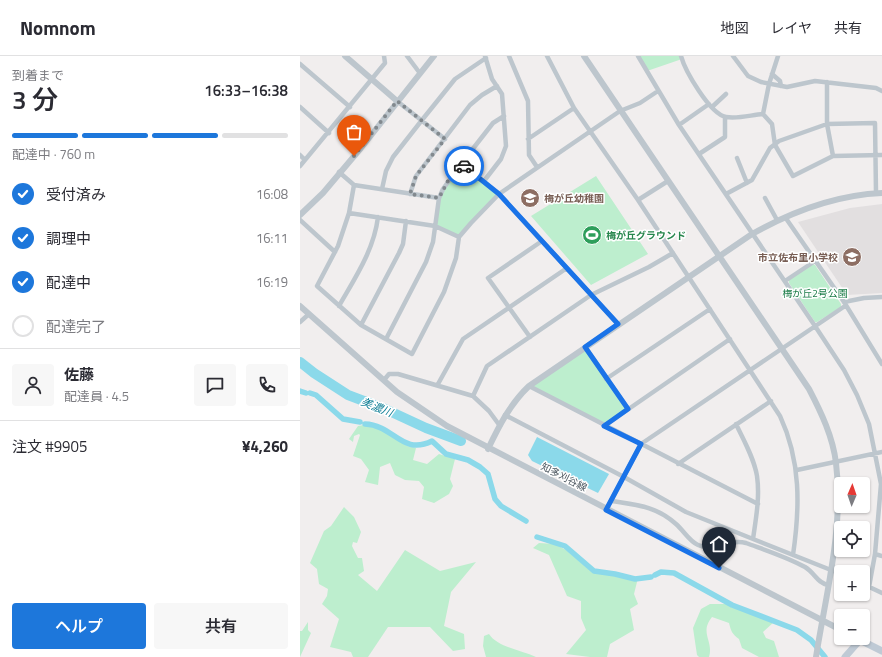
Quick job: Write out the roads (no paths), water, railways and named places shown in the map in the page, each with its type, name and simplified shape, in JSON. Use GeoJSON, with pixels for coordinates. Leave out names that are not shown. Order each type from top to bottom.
{"type":"FeatureCollection","features":[{"type":"Feature","properties":{"kind":"main road"},"geometry":{"type":"LineString","coordinates":[[845,657],[854,645]]}},
{"type":"Feature","properties":{"kind":"main road"},"geometry":{"type":"LineString","coordinates":[[870,645],[882,651]]}},
{"type":"Feature","properties":{"kind":"street"},"geometry":{"type":"LineString","coordinates":[[345,56],[370,79],[445,139]]}},
{"type":"Feature","properties":{"kind":"street"},"geometry":{"type":"LineString","coordinates":[[300,166],[350,107],[370,79],[385,63],[384,56]]}},
{"type":"Feature","properties":{"kind":"street"},"geometry":{"type":"LineString","coordinates":[[407,56],[419,72]]}},
{"type":"Feature","properties":{"kind":"street"},"geometry":{"type":"LineString","coordinates":[[300,215],[323,193],[339,172],[361,148],[419,72],[434,56]]}},
{"type":"Feature","properties":{"kind":"street"},"geometry":{"type":"LineString","coordinates":[[509,56],[528,101],[529,155],[537,167]]}},
{"type":"Feature","properties":{"kind":"street"},"geometry":{"type":"LineString","coordinates":[[547,56],[574,108],[689,276],[771,401],[785,426],[797,470],[798,524],[793,555]]}},
{"type":"Feature","properties":{"kind":"street"},"geometry":{"type":"LineString","coordinates":[[584,56],[809,389],[828,431],[836,462],[838,491],[836,529],[831,570],[821,620],[816,657]]}},
{"type":"Feature","properties":{"kind":"street"},"geometry":{"type":"LineString","coordinates":[[638,56],[679,125],[815,326],[844,370],[857,395],[869,424],[881,484],[881,519],[870,582]]}},
{"type":"Feature","properties":{"kind":"street"},"geometry":{"type":"LineString","coordinates":[[681,56],[687,70],[710,106],[725,117],[734,118],[763,114]]}},
{"type":"Feature","properties":{"kind":"street"},"geometry":{"type":"LineString","coordinates":[[733,56],[748,76],[768,84],[787,87],[815,81],[876,88],[882,91]]}},
{"type":"Feature","properties":{"kind":"street"},"geometry":{"type":"LineString","coordinates":[[763,114],[768,84],[778,56]]}},
{"type":"Feature","properties":{"kind":"street"},"geometry":{"type":"LineString","coordinates":[[382,189],[386,171],[393,157],[422,120],[455,79],[486,57],[492,79],[502,94],[506,146],[501,159],[484,181]]}},
{"type":"Feature","properties":{"kind":"street"},"geometry":{"type":"LineString","coordinates":[[300,64],[350,107]]}},
{"type":"Feature","properties":{"kind":"street"},"geometry":{"type":"LineString","coordinates":[[772,74],[780,81],[781,86]]}},
{"type":"Feature","properties":{"kind":"street"},"geometry":{"type":"LineString","coordinates":[[827,82],[827,124],[833,156]]}},
{"type":"Feature","properties":{"kind":"street"},"geometry":{"type":"LineString","coordinates":[[410,194],[416,176],[475,101],[498,86]]}},
{"type":"Feature","properties":{"kind":"street"},"geometry":{"type":"LineString","coordinates":[[354,185],[349,213],[342,236],[317,286],[361,325],[412,354],[444,292],[456,258],[459,237],[499,194],[620,111],[640,103],[658,91]]}},
{"type":"Feature","properties":{"kind":"street"},"geometry":{"type":"LineString","coordinates":[[679,125],[710,106],[726,94]]}},
{"type":"Feature","properties":{"kind":"street"},"geometry":{"type":"LineString","coordinates":[[300,107],[329,133]]}},
{"type":"Feature","properties":{"kind":"street"},"geometry":{"type":"LineString","coordinates":[[528,139],[574,108]]}},
{"type":"Feature","properties":{"kind":"street"},"geometry":{"type":"LineString","coordinates":[[763,114],[772,124],[775,143],[793,176],[833,156],[882,155]]}},
{"type":"Feature","properties":{"kind":"street"},"geometry":{"type":"LineString","coordinates":[[386,339],[426,262],[435,226],[439,198],[449,179],[493,123],[504,116]]}},
{"type":"Feature","properties":{"kind":"street"},"geometry":{"type":"LineString","coordinates":[[699,154],[725,137],[725,117]]}},
{"type":"Feature","properties":{"kind":"street"},"geometry":{"type":"LineString","coordinates":[[488,449],[517,398],[529,386],[752,234],[785,216],[838,199],[879,193],[875,155],[875,123],[827,124],[775,143],[752,180],[726,194]]}},
{"type":"Feature","properties":{"kind":"street"},"geometry":{"type":"LineString","coordinates":[[300,155],[305,160]]}},
{"type":"Feature","properties":{"kind":"street"},"geometry":{"type":"LineString","coordinates":[[737,158],[746,183]]}},
{"type":"Feature","properties":{"kind":"street"},"geometry":{"type":"LineString","coordinates":[[461,164],[499,194],[618,324]]}},
{"type":"Feature","properties":{"kind":"street"},"geometry":{"type":"LineString","coordinates":[[339,172],[354,185],[439,198]]}},
{"type":"Feature","properties":{"kind":"street"},"geometry":{"type":"LineString","coordinates":[[638,200],[668,181]]}},
{"type":"Feature","properties":{"kind":"street"},"geometry":{"type":"LineString","coordinates":[[765,198],[777,220]]}},
{"type":"Feature","properties":{"kind":"street"},"geometry":{"type":"LineString","coordinates":[[349,213],[435,226],[459,237]]}},
{"type":"Feature","properties":{"kind":"street"},"geometry":{"type":"LineString","coordinates":[[785,216],[882,364]]}},
{"type":"Feature","properties":{"kind":"street"},"geometry":{"type":"LineString","coordinates":[[339,306],[366,257],[376,235],[378,217]]}},
{"type":"Feature","properties":{"kind":"street"},"geometry":{"type":"LineString","coordinates":[[300,220],[335,252]]}},
{"type":"Feature","properties":{"kind":"street"},"geometry":{"type":"LineString","coordinates":[[361,325],[399,254],[403,244],[406,221]]}},
{"type":"Feature","properties":{"kind":"street"},"geometry":{"type":"LineString","coordinates":[[530,337],[488,278],[542,241]]}},
{"type":"Feature","properties":{"kind":"street"},"geometry":{"type":"LineString","coordinates":[[473,396],[487,366],[591,295],[673,253]]}},
{"type":"Feature","properties":{"kind":"street"},"geometry":{"type":"LineString","coordinates":[[785,281],[815,261]]}},
{"type":"Feature","properties":{"kind":"street"},"geometry":{"type":"LineString","coordinates":[[438,384],[463,339],[567,268]]}},
{"type":"Feature","properties":{"kind":"street"},"geometry":{"type":"LineString","coordinates":[[606,510],[641,444],[782,349],[844,304],[864,298],[882,297]]}},
{"type":"Feature","properties":{"kind":"street","name":"知多刈谷線"},"geometry":{"type":"LineString","coordinates":[[300,306],[384,380],[426,413],[488,449],[834,626]]}},
{"type":"Feature","properties":{"kind":"street"},"geometry":{"type":"LineString","coordinates":[[606,379],[710,309]]}},
{"type":"Feature","properties":{"kind":"street"},"geometry":{"type":"LineString","coordinates":[[300,322],[309,314]]}},
{"type":"Feature","properties":{"kind":"street"},"geometry":{"type":"LineString","coordinates":[[604,426],[730,339]]}},
{"type":"Feature","properties":{"kind":"street"},"geometry":{"type":"LineString","coordinates":[[585,347],[628,409]]}},
{"type":"Feature","properties":{"kind":"street"},"geometry":{"type":"LineString","coordinates":[[384,380],[389,374],[394,373],[438,384],[473,396],[489,411],[500,426]]}},
{"type":"Feature","properties":{"kind":"street"},"geometry":{"type":"LineString","coordinates":[[529,386],[604,426],[758,504]]}},
{"type":"Feature","properties":{"kind":"street"},"geometry":{"type":"LineString","coordinates":[[678,464],[771,401]]}},
{"type":"Feature","properties":{"kind":"street"},"geometry":{"type":"LineString","coordinates":[[506,415],[624,477],[686,512],[834,571]]}},
{"type":"Feature","properties":{"kind":"street"},"geometry":{"type":"LineString","coordinates":[[736,424],[750,451],[757,476],[758,504],[753,539]]}},
{"type":"Feature","properties":{"kind":"street"},"geometry":{"type":"LineString","coordinates":[[797,470],[882,452]]}},
{"type":"Feature","properties":{"kind":"street"},"geometry":{"type":"LineString","coordinates":[[612,501],[656,510],[678,526],[692,542],[705,547],[733,542],[744,543],[806,568],[822,584],[828,585]]}},
{"type":"Feature","properties":{"kind":"street"},"geometry":{"type":"LineString","coordinates":[[686,551],[692,542]]}},
{"type":"Feature","properties":{"kind":"street"},"geometry":{"type":"LineString","coordinates":[[875,554],[882,556]]}},
{"type":"Feature","properties":{"kind":"street"},"geometry":{"type":"LineString","coordinates":[[870,587],[882,593]]}},
{"type":"Feature","properties":{"kind":"water"},"geometry":{"type":"Polygon","coordinates":[[[537,437],[609,474],[598,493],[532,461],[528,455],[537,437]]]}},
{"type":"Feature","properties":{"kind":"waterway","name":"美濃川"},"geometry":{"type":"LineString","coordinates":[[300,362],[348,395],[461,441]]}},
{"type":"Feature","properties":{"kind":"waterway"},"geometry":{"type":"LineString","coordinates":[[300,391],[306,393]]}},
{"type":"Feature","properties":{"kind":"waterway"},"geometry":{"type":"LineString","coordinates":[[310,393],[316,395],[343,419],[360,422]]}},
{"type":"Feature","properties":{"kind":"waterway"},"geometry":{"type":"LineString","coordinates":[[365,424],[383,429],[413,445],[422,445],[432,441],[446,454],[468,460],[480,467],[488,474],[495,499],[501,506],[526,521]]}},
{"type":"Feature","properties":{"kind":"waterway"},"geometry":{"type":"LineString","coordinates":[[537,537],[565,546],[594,571],[635,579],[651,577]]}},
{"type":"Feature","properties":{"kind":"waterway"},"geometry":{"type":"LineString","coordinates":[[655,575],[661,572],[674,573],[732,605],[797,630],[811,640],[825,657]]}},
{"type":"Feature","properties":{"kind":"place","name":"梅が丘幼稚園"},"geometry":{"type":"Point","coordinates":[530,198]}},
{"type":"Feature","properties":{"kind":"place","name":"梅が丘グラウンド"},"geometry":{"type":"Point","coordinates":[592,235]}},
{"type":"Feature","properties":{"kind":"place","name":"市立佐布里小学校"},"geometry":{"type":"Point","coordinates":[852,257]}},
{"type":"Feature","properties":{"kind":"park label","name":"梅が丘2号公園"},"geometry":{"type":"Point","coordinates":[815,293]}}]}
